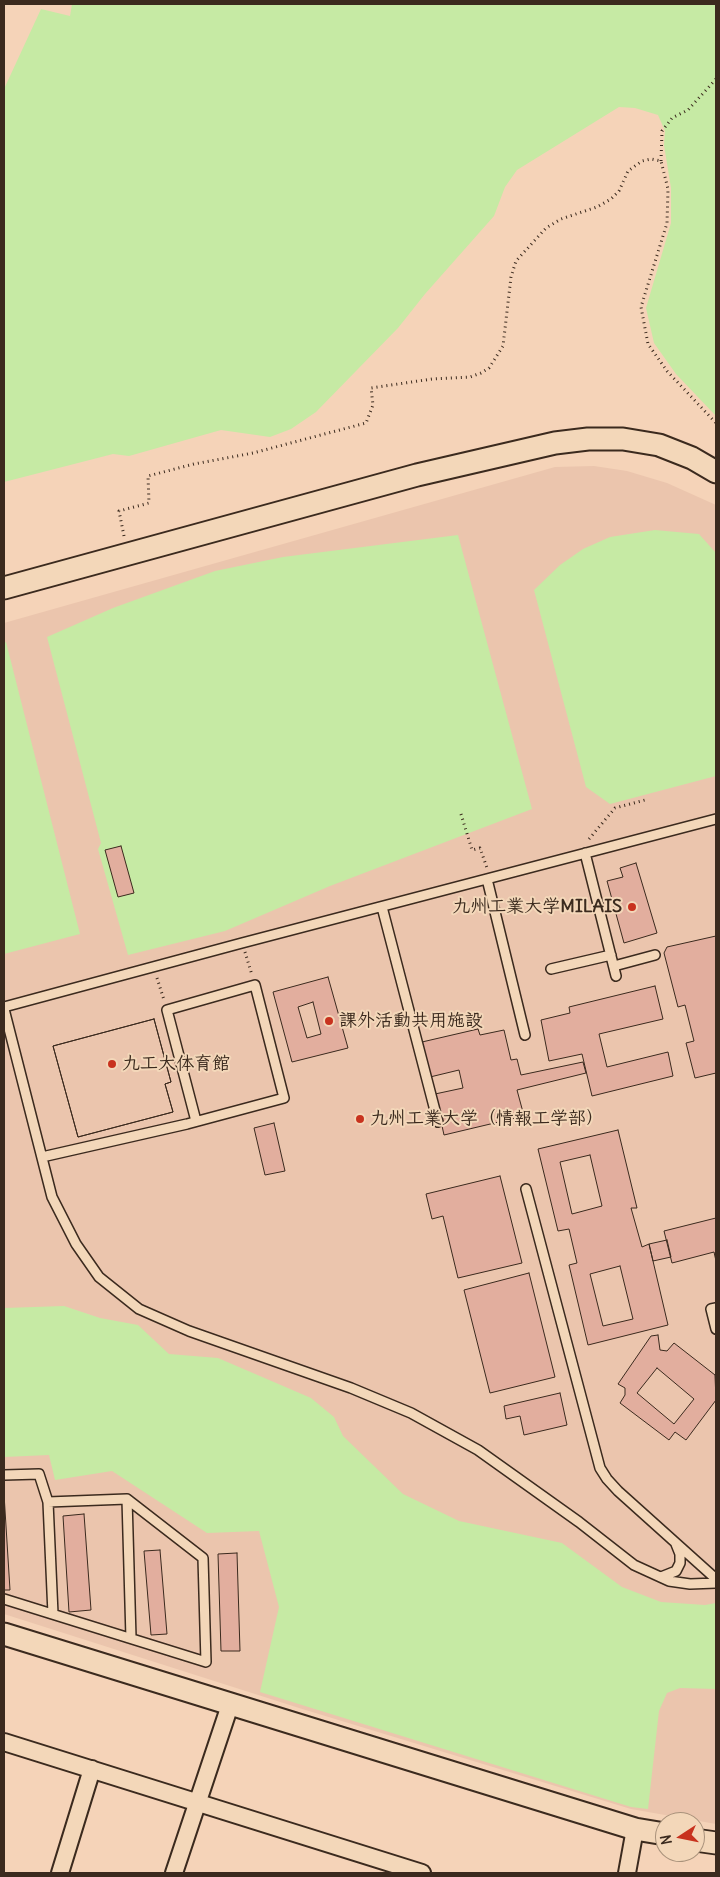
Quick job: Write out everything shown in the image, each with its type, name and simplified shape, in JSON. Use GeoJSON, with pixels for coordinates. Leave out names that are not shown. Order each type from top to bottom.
{"type":"FeatureCollection","features":[{"type":"Feature","properties":{"kind":"street"},"geometry":{"type":"LineString","coordinates":[[4,588],[417,475],[555,443],[588,438],[623,439],[659,445],[692,458],[716,472]]}},
{"type":"Feature","properties":{"kind":"street"},"geometry":{"type":"LineString","coordinates":[[4,1634],[635,1829],[655,1832]]}},
{"type":"Feature","properties":{"kind":"street"},"geometry":{"type":"LineString","coordinates":[[174,1873],[230,1705]]}},
{"type":"Feature","properties":{"kind":"street"},"geometry":{"type":"LineString","coordinates":[[4,1742],[422,1873]]}},
{"type":"Feature","properties":{"kind":"street"},"geometry":{"type":"LineString","coordinates":[[60,1873],[92,1769]]}},
{"type":"Feature","properties":{"kind":"street"},"geometry":{"type":"LineString","coordinates":[[627,1873],[635,1829]]}},
{"type":"Feature","properties":{"kind":"lane"},"geometry":{"type":"LineString","coordinates":[[716,819],[242,942],[4,1008],[52,1197],[76,1244],[99,1277],[139,1309],[189,1331],[351,1388],[411,1413],[478,1450],[580,1522],[634,1565],[669,1581],[690,1584],[716,1583]]}},
{"type":"Feature","properties":{"kind":"lane"},"geometry":{"type":"LineString","coordinates":[[585,853],[616,976]]}},
{"type":"Feature","properties":{"kind":"lane"},"geometry":{"type":"LineString","coordinates":[[489,878],[524,1035]]}},
{"type":"Feature","properties":{"kind":"lane"},"geometry":{"type":"LineString","coordinates":[[382,906],[438,1122]]}},
{"type":"Feature","properties":{"kind":"lane"},"geometry":{"type":"LineString","coordinates":[[551,969],[611,955]]}},
{"type":"Feature","properties":{"kind":"lane"},"geometry":{"type":"LineString","coordinates":[[614,966],[655,955]]}},
{"type":"Feature","properties":{"kind":"lane"},"geometry":{"type":"LineString","coordinates":[[42,1157],[196,1121],[284,1098],[255,985],[167,1010],[196,1121]]}},
{"type":"Feature","properties":{"kind":"lane"},"geometry":{"type":"LineString","coordinates":[[526,1189],[600,1468],[618,1491],[716,1579]]}},
{"type":"Feature","properties":{"kind":"lane"},"geometry":{"type":"LineString","coordinates":[[716,1308],[711,1309],[716,1329]]}},
{"type":"Feature","properties":{"kind":"lane"},"geometry":{"type":"LineString","coordinates":[[4,1475],[39,1474],[48,1502],[53,1614]]}},
{"type":"Feature","properties":{"kind":"lane"},"geometry":{"type":"LineString","coordinates":[[4,1599],[206,1662],[203,1558],[127,1499],[48,1502]]}},
{"type":"Feature","properties":{"kind":"lane"},"geometry":{"type":"LineString","coordinates":[[127,1499],[130,1638]]}},
{"type":"Feature","properties":{"kind":"lane"},"geometry":{"type":"LineString","coordinates":[[661,1577],[676,1571],[680,1563],[680,1554],[676,1544]]}},
{"type":"Feature","properties":{"kind":"path"},"geometry":{"type":"LineString","coordinates":[[716,79],[688,110],[672,118],[662,131],[661,160],[668,189],[667,223],[641,307],[648,344],[667,370],[716,423]]}},
{"type":"Feature","properties":{"kind":"path"},"geometry":{"type":"LineString","coordinates":[[126,541],[119,511],[149,503],[148,476],[194,464],[253,453],[366,423],[373,405],[371,388],[432,378],[470,377],[489,368],[503,346],[511,277],[516,261],[546,228],[561,219],[597,208],[610,200],[619,190],[628,171],[642,161],[651,159],[661,160]]}},
{"type":"Feature","properties":{"kind":"path"},"geometry":{"type":"LineString","coordinates":[[585,853],[583,846],[615,808],[645,800]]}},
{"type":"Feature","properties":{"kind":"path"},"geometry":{"type":"LineString","coordinates":[[461,814],[472,850],[480,848],[489,878]]}},
{"type":"Feature","properties":{"kind":"path"},"geometry":{"type":"LineString","coordinates":[[242,942],[255,985]]}},
{"type":"Feature","properties":{"kind":"path"},"geometry":{"type":"LineString","coordinates":[[153,966],[167,1010]]}},
{"type":"Feature","properties":{"kind":"shaded area","name":"九州工業大学（情報工学部）"},"geometry":{"type":"Polygon","coordinates":[[[594,466],[627,471],[667,483],[716,505],[716,1824],[705,1822],[705,1812],[655,1813],[631,1809],[299,1708],[4,1614],[4,623],[555,467],[594,466]]]}},
{"type":"Feature","properties":{"kind":"green space"},"geometry":{"type":"Polygon","coordinates":[[[72,4],[716,4],[716,416],[676,374],[654,343],[646,308],[671,223],[671,188],[664,145],[665,131],[658,115],[635,108],[619,107],[517,170],[505,187],[494,216],[425,294],[398,328],[316,412],[291,429],[270,437],[221,430],[129,456],[113,454],[4,482],[4,89],[41,9],[70,16],[72,4]]]}},
{"type":"Feature","properties":{"kind":"green space"},"geometry":{"type":"Polygon","coordinates":[[[655,530],[699,534],[716,553],[716,776],[610,804],[586,787],[534,590],[560,565],[583,549],[610,537],[655,530]]]}},
{"type":"Feature","properties":{"kind":"green space"},"geometry":{"type":"Polygon","coordinates":[[[458,535],[532,809],[330,886],[225,931],[128,955],[98,849],[101,843],[47,637],[113,608],[215,571],[283,557],[458,535]]]}},
{"type":"Feature","properties":{"kind":"green space"},"geometry":{"type":"Polygon","coordinates":[[[6,642],[80,934],[4,954],[4,643],[6,642]]]}},
{"type":"Feature","properties":{"kind":"green space"},"geometry":{"type":"Polygon","coordinates":[[[64,1306],[100,1318],[138,1325],[169,1354],[218,1358],[311,1398],[334,1417],[343,1436],[403,1494],[459,1521],[562,1543],[622,1587],[661,1602],[705,1605],[716,1603],[716,1689],[680,1688],[667,1693],[659,1711],[648,1809],[631,1807],[260,1692],[279,1607],[259,1531],[207,1533],[112,1471],[55,1480],[49,1455],[4,1457],[4,1308],[64,1306]]]}},
{"type":"Feature","properties":{"kind":"building"},"geometry":{"type":"Polygon","coordinates":[[[121,846],[134,893],[118,897],[105,850],[121,846]]]}},
{"type":"Feature","properties":{"kind":"building","name":"九州工業大学MILAIS"},"geometry":{"type":"Polygon","coordinates":[[[636,863],[657,933],[624,943],[607,881],[623,877],[620,868],[636,863]]]}},
{"type":"Feature","properties":{"kind":"building"},"geometry":{"type":"Polygon","coordinates":[[[716,936],[716,1073],[695,1078],[686,1043],[694,1041],[685,1005],[678,1007],[664,953],[667,947],[716,936]]]}},
{"type":"Feature","properties":{"kind":"building","name":"課外活動共用施設"},"geometry":{"type":"Polygon","coordinates":[[[328,977],[348,1048],[292,1062],[273,992],[328,977]],[[313,1002],[298,1007],[307,1038],[321,1034],[313,1002]]]}},
{"type":"Feature","properties":{"kind":"building"},"geometry":{"type":"Polygon","coordinates":[[[655,986],[663,1019],[599,1034],[607,1067],[668,1052],[673,1076],[592,1096],[582,1054],[549,1061],[541,1020],[570,1013],[569,1007],[655,986]]]}},
{"type":"Feature","properties":{"kind":"building","name":"九工大体育館"},"geometry":{"type":"Polygon","coordinates":[[[154,1019],[171,1082],[165,1084],[173,1112],[78,1137],[53,1046],[154,1019]]]}},
{"type":"Feature","properties":{"kind":"building","name":"九工大体育館"},"geometry":{"type":"Polygon","coordinates":[[[154,1019],[171,1082],[165,1084],[173,1112],[78,1137],[53,1046],[154,1019]]]}},
{"type":"Feature","properties":{"kind":"building"},"geometry":{"type":"Polygon","coordinates":[[[478,1029],[480,1035],[504,1030],[511,1060],[517,1059],[521,1075],[583,1062],[586,1073],[517,1090],[524,1116],[444,1135],[435,1094],[463,1088],[459,1070],[430,1077],[422,1042],[478,1029]]]}},
{"type":"Feature","properties":{"kind":"building"},"geometry":{"type":"Polygon","coordinates":[[[274,1123],[285,1171],[265,1175],[254,1128],[274,1123]]]}},
{"type":"Feature","properties":{"kind":"building"},"geometry":{"type":"Polygon","coordinates":[[[618,1130],[637,1208],[631,1208],[642,1247],[649,1244],[668,1325],[588,1345],[569,1265],[577,1263],[569,1229],[558,1231],[538,1149],[618,1130]],[[590,1155],[560,1162],[572,1214],[602,1206],[590,1155]],[[620,1266],[590,1274],[603,1326],[633,1319],[620,1266]]]}},
{"type":"Feature","properties":{"kind":"building"},"geometry":{"type":"Polygon","coordinates":[[[500,1176],[522,1263],[458,1278],[443,1216],[432,1219],[426,1194],[500,1176]]]}},
{"type":"Feature","properties":{"kind":"building"},"geometry":{"type":"Polygon","coordinates":[[[716,1218],[716,1261],[714,1252],[672,1263],[664,1231],[716,1218]]]}},
{"type":"Feature","properties":{"kind":"building"},"geometry":{"type":"Polygon","coordinates":[[[667,1240],[671,1257],[653,1261],[649,1244],[667,1240]]]}},
{"type":"Feature","properties":{"kind":"building"},"geometry":{"type":"Polygon","coordinates":[[[529,1273],[555,1377],[490,1393],[464,1290],[529,1273]]]}},
{"type":"Feature","properties":{"kind":"building"},"geometry":{"type":"Polygon","coordinates":[[[658,1335],[660,1350],[667,1351],[674,1343],[715,1375],[716,1400],[686,1440],[675,1432],[669,1440],[620,1403],[625,1395],[625,1388],[618,1384],[651,1336],[658,1335]],[[657,1368],[637,1393],[674,1424],[694,1399],[657,1368]]]}},
{"type":"Feature","properties":{"kind":"building"},"geometry":{"type":"Polygon","coordinates":[[[560,1393],[567,1425],[524,1435],[520,1416],[506,1419],[504,1406],[560,1393]]]}},
{"type":"Feature","properties":{"kind":"building"},"geometry":{"type":"Polygon","coordinates":[[[4,1494],[10,1590],[4,1590],[4,1494]]]}},
{"type":"Feature","properties":{"kind":"building"},"geometry":{"type":"Polygon","coordinates":[[[84,1514],[91,1610],[69,1612],[63,1516],[84,1514]]]}},
{"type":"Feature","properties":{"kind":"building"},"geometry":{"type":"Polygon","coordinates":[[[160,1550],[167,1634],[151,1635],[144,1551],[160,1550]]]}},
{"type":"Feature","properties":{"kind":"building"},"geometry":{"type":"Polygon","coordinates":[[[237,1553],[240,1651],[221,1651],[218,1554],[237,1553]]]}},
{"type":"Feature","properties":{"kind":"place","name":"九州工業大学MILAIS"},"geometry":{"type":"Point","coordinates":[632,907]}},
{"type":"Feature","properties":{"kind":"place","name":"課外活動共用施設"},"geometry":{"type":"Point","coordinates":[329,1021]}},
{"type":"Feature","properties":{"kind":"place","name":"九工大体育館"},"geometry":{"type":"Point","coordinates":[112,1064]}},
{"type":"Feature","properties":{"kind":"place","name":"九州工業大学（情報工学部）"},"geometry":{"type":"Point","coordinates":[360,1119]}}]}
